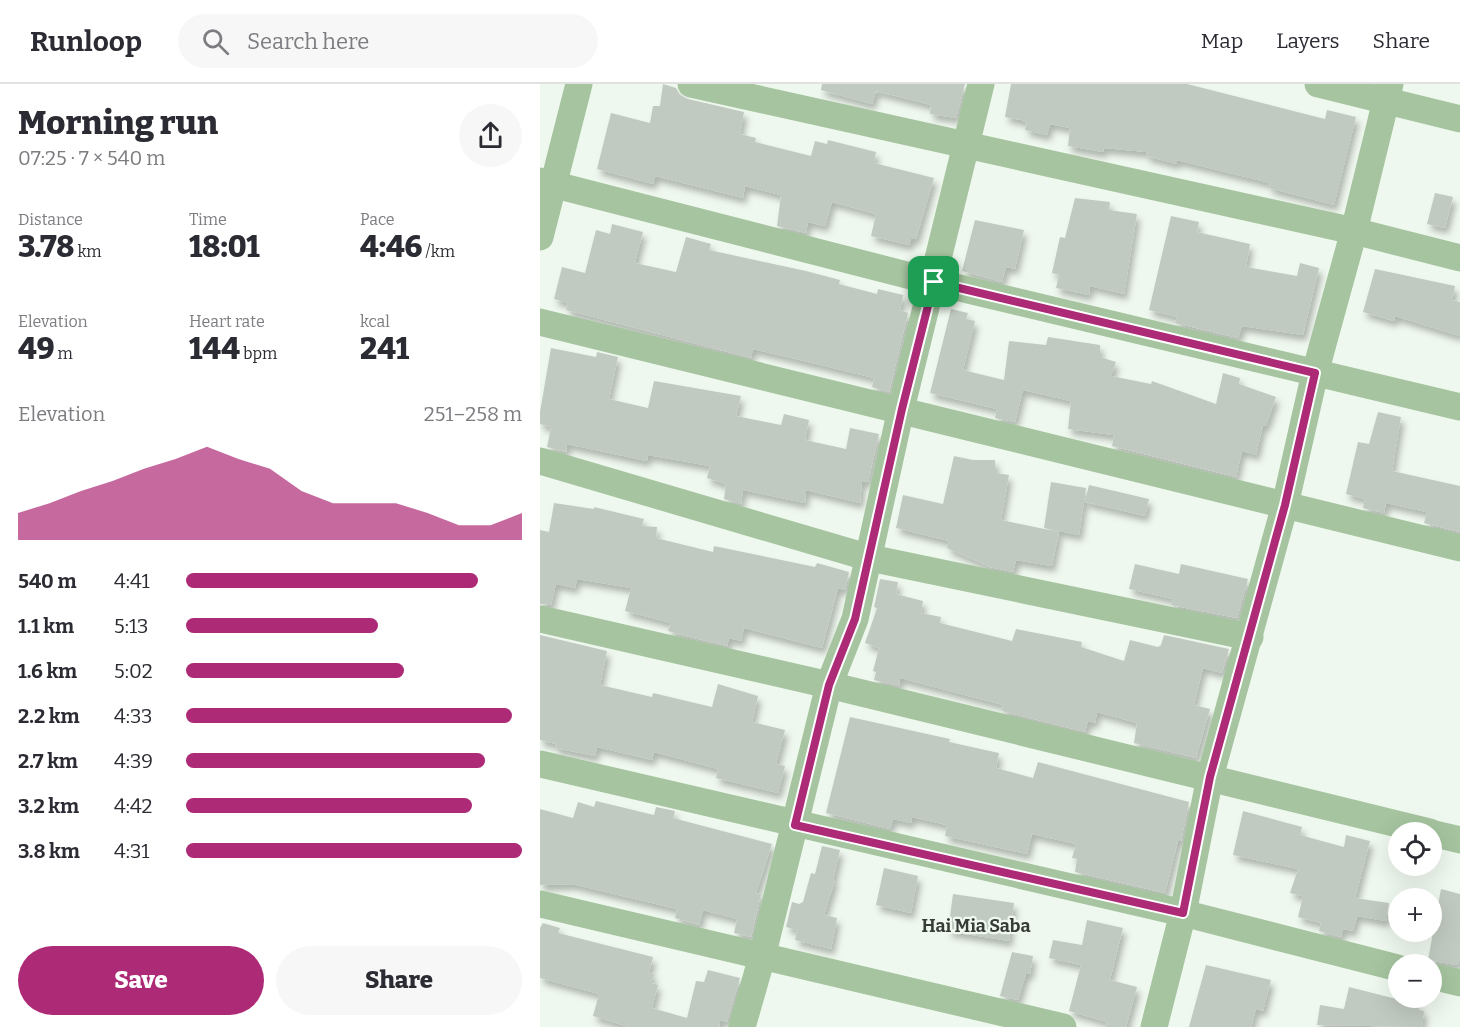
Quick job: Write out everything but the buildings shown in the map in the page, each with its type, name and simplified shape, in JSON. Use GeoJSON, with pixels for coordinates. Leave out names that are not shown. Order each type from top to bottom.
{"type":"FeatureCollection","features":[{"type":"Feature","properties":{"kind":"street"},"geometry":{"type":"LineString","coordinates":[[540,237],[546,183],[579,84]]}},
{"type":"Feature","properties":{"kind":"street"},"geometry":{"type":"LineString","coordinates":[[691,84],[1354,231],[1460,258]]}},
{"type":"Feature","properties":{"kind":"street"},"geometry":{"type":"LineString","coordinates":[[742,1027],[762,957],[829,685],[855,619],[902,409],[981,84]]}},
{"type":"Feature","properties":{"kind":"street"},"geometry":{"type":"LineString","coordinates":[[1318,84],[1388,92],[1460,119]]}},
{"type":"Feature","properties":{"kind":"street"},"geometry":{"type":"LineString","coordinates":[[1154,1027],[1183,913],[1210,777],[1285,505],[1315,373],[1354,231],[1388,92]]}},
{"type":"Feature","properties":{"kind":"street"},"geometry":{"type":"LineString","coordinates":[[546,183],[934,282],[1460,407]]}},
{"type":"Feature","properties":{"kind":"street"},"geometry":{"type":"LineString","coordinates":[[540,322],[902,409],[1460,548]]}},
{"type":"Feature","properties":{"kind":"street"},"geometry":{"type":"LineString","coordinates":[[540,461],[870,558],[1250,637]]}},
{"type":"Feature","properties":{"kind":"street"},"geometry":{"type":"LineString","coordinates":[[540,619],[829,685],[1388,822]]}},
{"type":"Feature","properties":{"kind":"street"},"geometry":{"type":"LineString","coordinates":[[540,764],[795,825],[1183,913],[1388,965]]}},
{"type":"Feature","properties":{"kind":"street"},"geometry":{"type":"LineString","coordinates":[[1442,836],[1460,840]]}},
{"type":"Feature","properties":{"kind":"street"},"geometry":{"type":"LineString","coordinates":[[540,904],[1063,1027]]}},
{"type":"Feature","properties":{"kind":"street"},"geometry":{"type":"LineString","coordinates":[[1442,979],[1460,983]]}},
{"type":"Feature","properties":{"kind":"district","name":"Hai Mia Saba"},"geometry":{"type":"Point","coordinates":[976,926]}},
{"type":"Feature","properties":{"kind":"route"},"geometry":{"type":"LineString","coordinates":[[934,282],[1315,373],[1285,505],[1210,777],[1183,913],[795,825],[829,685],[855,619],[902,409],[934,282]]}}]}
